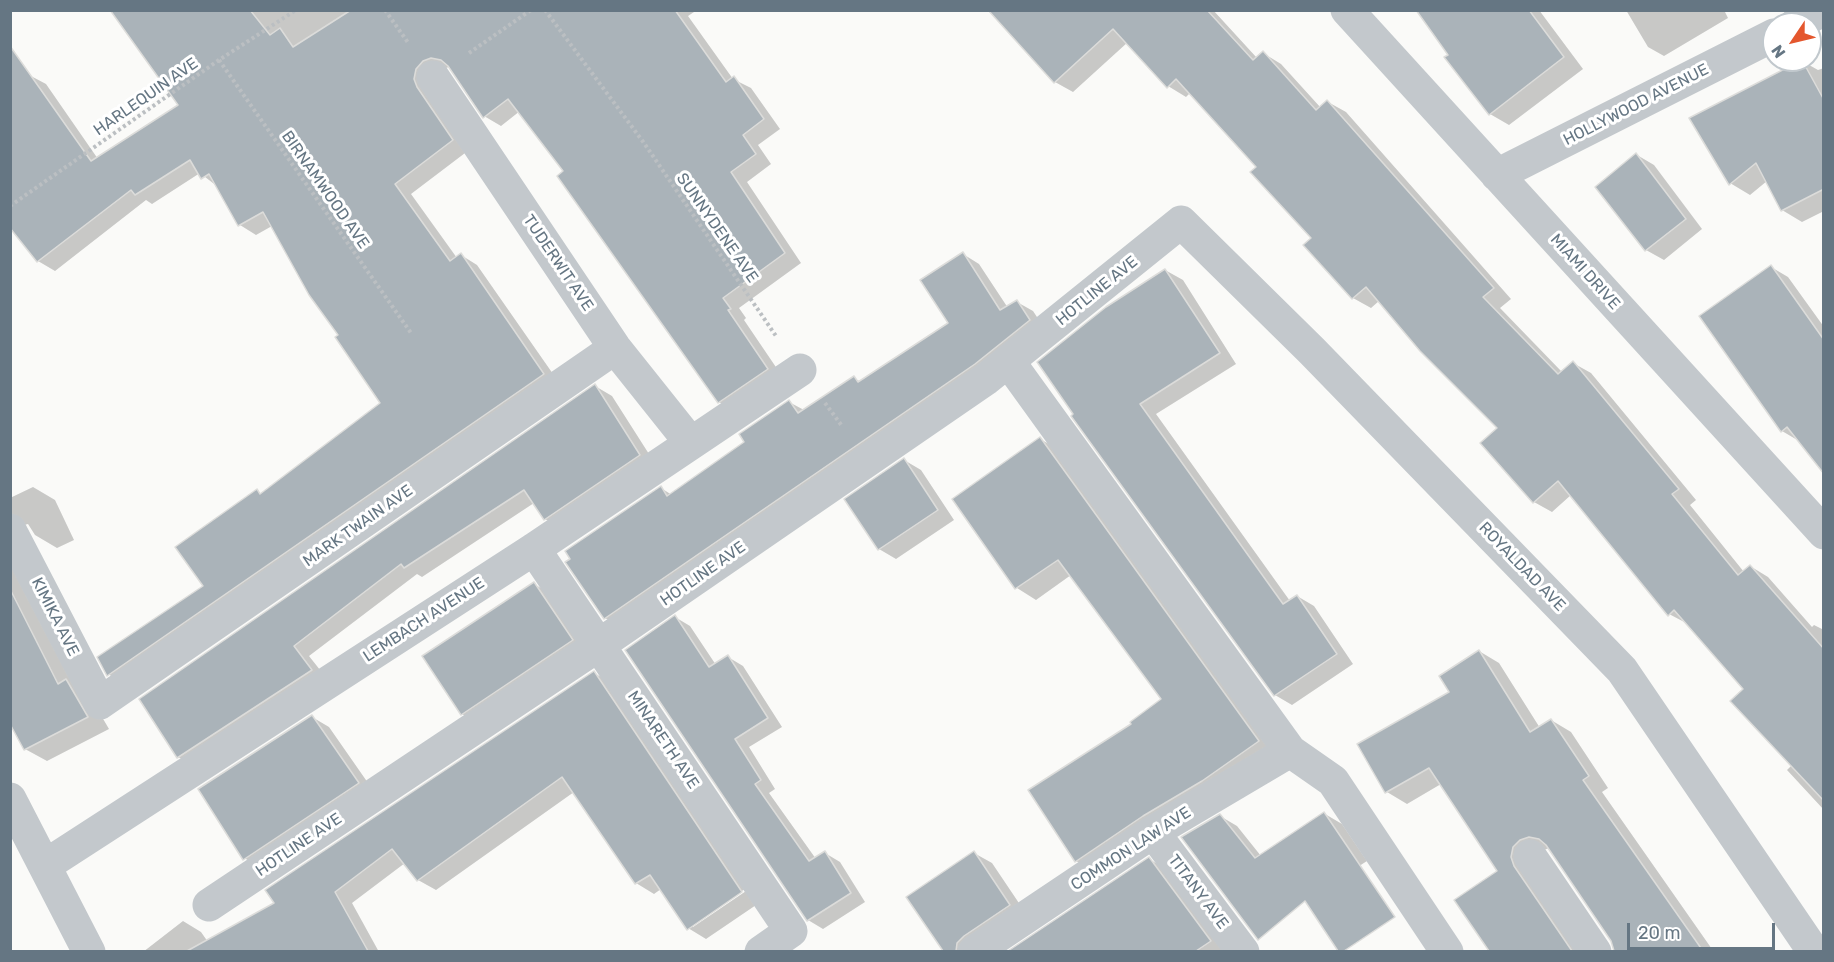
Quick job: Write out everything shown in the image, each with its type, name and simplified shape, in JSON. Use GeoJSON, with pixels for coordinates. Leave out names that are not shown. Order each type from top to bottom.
{"type":"FeatureCollection","features":[{"type":"Feature","properties":{"kind":"street","name":"MIAMI DRIVE"},"geometry":{"type":"LineString","coordinates":[[1347,10],[1823,531]]}},
{"type":"Feature","properties":{"kind":"street","name":"HOLLYWOOD AVENUE"},"geometry":{"type":"LineString","coordinates":[[1497,175],[1762,41]]}},
{"type":"Feature","properties":{"kind":"street","name":"TUDERWIT AVE"},"geometry":{"type":"LineString","coordinates":[[433,78],[615,348],[690,442]]}},
{"type":"Feature","properties":{"kind":"street","name":"HOTLINE AVE"},"geometry":{"type":"LineString","coordinates":[[209,905],[599,645],[1009,362],[1181,222]]}},
{"type":"Feature","properties":{"kind":"street","name":"ROYALDAD AVE"},"geometry":{"type":"LineString","coordinates":[[1181,222],[1312,351],[1622,670],[1814,951]]}},
{"type":"Feature","properties":{"kind":"street","name":"MARK TWAIN AVE"},"geometry":{"type":"LineString","coordinates":[[100,703],[615,348]]}},
{"type":"Feature","properties":{"kind":"street"},"geometry":{"type":"LineString","coordinates":[[1009,362],[1290,752],[1333,781],[1448,951]]}},
{"type":"Feature","properties":{"kind":"street","name":"LEMBACH AVENUE"},"geometry":{"type":"LineString","coordinates":[[46,865],[534,549],[800,370]]}},
{"type":"Feature","properties":{"kind":"street","name":"KIMIKA AVE"},"geometry":{"type":"LineString","coordinates":[[10,530],[100,703]]}},
{"type":"Feature","properties":{"kind":"street","name":"MINARETH AVE"},"geometry":{"type":"LineString","coordinates":[[534,549],[791,931],[761,951]]}},
{"type":"Feature","properties":{"kind":"street","name":"COMMON LAW AVE"},"geometry":{"type":"LineString","coordinates":[[974,951],[1153,832],[1290,752]]}},
{"type":"Feature","properties":{"kind":"street"},"geometry":{"type":"LineString","coordinates":[[10,798],[89,951]]}},
{"type":"Feature","properties":{"kind":"street","name":"TITANY AVE"},"geometry":{"type":"LineString","coordinates":[[1153,832],[1243,951]]}},
{"type":"Feature","properties":{"kind":"street"},"geometry":{"type":"LineString","coordinates":[[1530,856],[1595,951]]}},
{"type":"Feature","properties":{"kind":"path","name":"HARLEQUIN AVE"},"geometry":{"type":"LineString","coordinates":[[10,206],[219,60],[296,10]]}},
{"type":"Feature","properties":{"kind":"path"},"geometry":{"type":"LineString","coordinates":[[433,78],[531,10]]}},
{"type":"Feature","properties":{"kind":"path","name":"SUNNYDENE AVE"},"geometry":{"type":"LineString","coordinates":[[545,10],[644,143],[800,370],[867,460]]}},
{"type":"Feature","properties":{"kind":"path","name":"BIRNAMWOOD AVE"},"geometry":{"type":"LineString","coordinates":[[219,60],[411,333]]}},
{"type":"Feature","properties":{"kind":"building"},"geometry":{"type":"Polygon","coordinates":[[[110,10],[250,10],[270,35],[280,28],[293,47],[351,10],[675,10],[726,82],[734,76],[764,119],[743,135],[756,154],[731,172],[785,253],[723,298],[731,309],[728,310],[768,369],[718,403],[557,176],[563,171],[508,99],[483,118],[448,66],[441,60],[431,58],[423,61],[416,69],[414,79],[417,87],[453,140],[395,184],[450,261],[461,253],[544,374],[107,676],[97,657],[203,586],[175,547],[257,489],[260,494],[380,403],[335,337],[338,335],[309,295],[263,212],[238,226],[209,174],[201,179],[190,160],[135,195],[131,190],[37,262],[10,228],[10,46],[91,161],[178,105],[110,10]]]}},
{"type":"Feature","properties":{"kind":"building"},"geometry":{"type":"Polygon","coordinates":[[[988,10],[1207,10],[1253,60],[1263,51],[1316,110],[1327,100],[1494,288],[1483,297],[1558,374],[1573,361],[1679,489],[1672,494],[1738,575],[1750,565],[1824,649],[1824,801],[1730,701],[1743,689],[1674,610],[1668,616],[1558,481],[1533,503],[1480,443],[1497,428],[1420,351],[1366,287],[1352,299],[1303,245],[1311,238],[1250,172],[1256,167],[1176,79],[1167,88],[1113,29],[1054,83],[988,10]]]}},
{"type":"Feature","properties":{"kind":"building"},"geometry":{"type":"Polygon","coordinates":[[[1416,10],[1529,10],[1564,57],[1489,115],[1444,57],[1448,55],[1416,10]]]}},
{"type":"Feature","properties":{"kind":"building"},"geometry":{"type":"Polygon","coordinates":[[[1779,72],[1809,72],[1824,100],[1824,189],[1781,211],[1756,163],[1729,185],[1689,118],[1779,72]]]}},
{"type":"Feature","properties":{"kind":"building"},"geometry":{"type":"Polygon","coordinates":[[[1636,153],[1686,219],[1645,251],[1595,187],[1636,153]]]}},
{"type":"Feature","properties":{"kind":"building"},"geometry":{"type":"Polygon","coordinates":[[[963,252],[1000,310],[1017,300],[1030,320],[975,364],[604,619],[565,562],[570,559],[565,551],[661,486],[667,496],[744,442],[739,434],[789,400],[798,413],[854,376],[858,382],[948,323],[920,280],[963,252]]]}},
{"type":"Feature","properties":{"kind":"building"},"geometry":{"type":"Polygon","coordinates":[[[1771,265],[1824,340],[1824,474],[1787,427],[1781,432],[1699,316],[1771,265]]]}},
{"type":"Feature","properties":{"kind":"building"},"geometry":{"type":"Polygon","coordinates":[[[1165,269],[1220,353],[1140,404],[1283,604],[1297,595],[1337,654],[1274,696],[1071,416],[1073,414],[1037,362],[1106,307],[1165,269]]]}},
{"type":"Feature","properties":{"kind":"building"},"geometry":{"type":"Polygon","coordinates":[[[595,384],[640,455],[544,520],[524,490],[404,568],[401,564],[294,646],[312,670],[177,758],[139,699],[595,384]]]}},
{"type":"Feature","properties":{"kind":"building"},"geometry":{"type":"Polygon","coordinates":[[[1040,437],[1259,741],[1202,781],[1143,816],[1075,862],[1028,790],[1131,724],[1130,722],[1161,699],[1058,560],[1015,589],[952,499],[1040,437]]]}},
{"type":"Feature","properties":{"kind":"building"},"geometry":{"type":"Polygon","coordinates":[[[904,458],[938,510],[878,550],[844,499],[904,458]]]}},
{"type":"Feature","properties":{"kind":"building"},"geometry":{"type":"Polygon","coordinates":[[[534,582],[573,640],[461,715],[422,656],[534,582]]]}},
{"type":"Feature","properties":{"kind":"building"},"geometry":{"type":"Polygon","coordinates":[[[10,589],[58,684],[66,679],[88,717],[24,750],[10,724],[10,589]]]}},
{"type":"Feature","properties":{"kind":"building"},"geometry":{"type":"Polygon","coordinates":[[[675,615],[709,667],[728,655],[768,718],[735,739],[761,780],[755,784],[809,861],[825,851],[851,893],[807,921],[625,650],[675,615]]]}},
{"type":"Feature","properties":{"kind":"building"},"geometry":{"type":"Polygon","coordinates":[[[1479,650],[1530,732],[1551,719],[1589,776],[1583,780],[1703,951],[1614,951],[1611,941],[1546,845],[1539,839],[1529,837],[1520,840],[1513,847],[1511,857],[1514,866],[1572,951],[1489,951],[1454,900],[1497,871],[1429,768],[1385,793],[1357,744],[1449,692],[1439,676],[1479,650]]]}},
{"type":"Feature","properties":{"kind":"building"},"geometry":{"type":"Polygon","coordinates":[[[594,671],[742,892],[687,930],[650,875],[635,884],[562,777],[417,881],[392,849],[335,892],[368,951],[187,951],[274,903],[265,890],[594,671]]]}},
{"type":"Feature","properties":{"kind":"building"},"geometry":{"type":"Polygon","coordinates":[[[312,715],[359,783],[243,860],[198,789],[312,715]]]}},
{"type":"Feature","properties":{"kind":"building"},"geometry":{"type":"Polygon","coordinates":[[[1324,812],[1395,917],[1344,951],[1338,951],[1305,901],[1258,940],[1181,837],[1220,814],[1255,858],[1324,812]]]}},
{"type":"Feature","properties":{"kind":"building"},"geometry":{"type":"Polygon","coordinates":[[[974,851],[1010,905],[964,936],[957,943],[956,951],[943,951],[906,897],[974,851]]]}},
{"type":"Feature","properties":{"kind":"building"},"geometry":{"type":"Polygon","coordinates":[[[1149,857],[1211,941],[1196,951],[1008,951],[1149,857]]]}}]}
